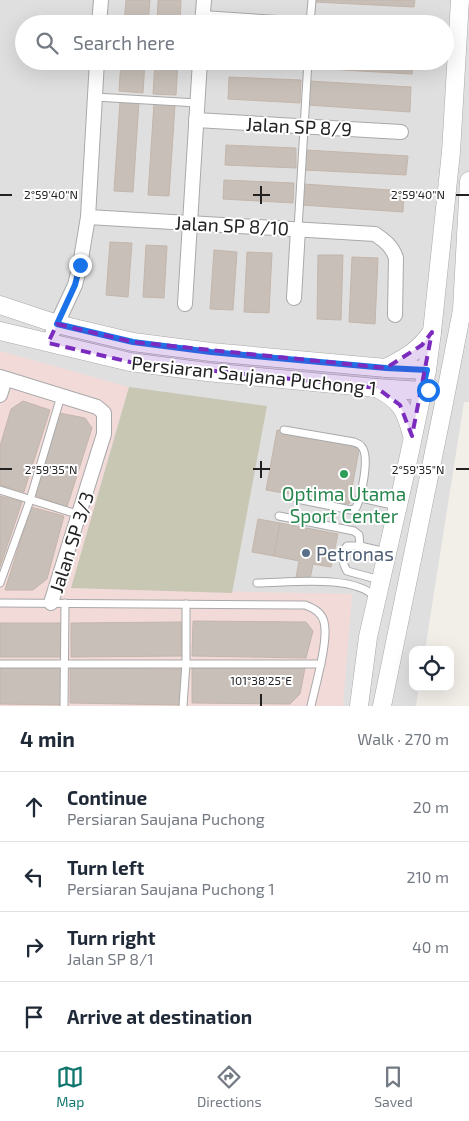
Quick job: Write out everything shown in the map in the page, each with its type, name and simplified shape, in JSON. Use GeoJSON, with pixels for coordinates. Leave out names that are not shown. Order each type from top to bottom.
{"type":"FeatureCollection","features":[{"type":"Feature","properties":{"kind":"street"},"geometry":{"type":"LineString","coordinates":[[100,15],[101,0]]}},
{"type":"Feature","properties":{"kind":"street"},"geometry":{"type":"LineString","coordinates":[[203,15],[204,0]]}},
{"type":"Feature","properties":{"kind":"street"},"geometry":{"type":"LineString","coordinates":[[442,414],[442,399],[430,388],[427,370],[451,152],[460,0]]}},
{"type":"Feature","properties":{"kind":"street"},"geometry":{"type":"LineString","coordinates":[[48,343],[75,285],[80,265],[88,217],[96,70]]}},
{"type":"Feature","properties":{"kind":"street"},"geometry":{"type":"LineString","coordinates":[[185,304],[199,70]]}},
{"type":"Feature","properties":{"kind":"street","name":"Jalan SP 8/9"},"geometry":{"type":"LineString","coordinates":[[196,120],[401,132]]}},
{"type":"Feature","properties":{"kind":"street"},"geometry":{"type":"LineString","coordinates":[[379,704],[442,414],[462,310],[469,181]]}},
{"type":"Feature","properties":{"kind":"street","name":"Jalan SP 8/10"},"geometry":{"type":"LineString","coordinates":[[88,217],[375,234],[386,241],[396,258],[395,315]]}},
{"type":"Feature","properties":{"kind":"street"},"geometry":{"type":"LineString","coordinates":[[294,298],[298,229]]}},
{"type":"Feature","properties":{"kind":"street","name":"Persiaran Saujana Puchong 1"},"geometry":{"type":"LineString","coordinates":[[0,304],[57,324],[142,343],[211,352],[427,370]]}},
{"type":"Feature","properties":{"kind":"street","name":"Persiaran Saujana Puchong 1"},"geometry":{"type":"LineString","coordinates":[[0,331],[130,362],[207,372],[377,388],[430,388]]}},
{"type":"Feature","properties":{"kind":"street"},"geometry":{"type":"LineString","coordinates":[[386,368],[408,356],[422,345],[432,332]]}},
{"type":"Feature","properties":{"kind":"street"},"geometry":{"type":"LineString","coordinates":[[359,706],[368,637],[412,436],[430,388],[451,369]]}},
{"type":"Feature","properties":{"kind":"street"},"geometry":{"type":"LineString","coordinates":[[0,395],[3,378]]}},
{"type":"Feature","properties":{"kind":"street","name":"Jalan SP 3/3"},"geometry":{"type":"LineString","coordinates":[[3,378],[97,407],[104,413],[104,434],[80,515],[58,603]]}},
{"type":"Feature","properties":{"kind":"street"},"geometry":{"type":"LineString","coordinates":[[377,388],[394,397],[400,405],[406,415],[412,436]]}},
{"type":"Feature","properties":{"kind":"lane"},"geometry":{"type":"LineString","coordinates":[[311,15],[312,0]]}},
{"type":"Feature","properties":{"kind":"lane"},"geometry":{"type":"LineString","coordinates":[[298,229],[307,70]]}},
{"type":"Feature","properties":{"kind":"lane"},"geometry":{"type":"LineString","coordinates":[[95,97],[197,103]]}},
{"type":"Feature","properties":{"kind":"lane"},"geometry":{"type":"LineString","coordinates":[[0,583],[30,500],[61,396]]}},
{"type":"Feature","properties":{"kind":"lane"},"geometry":{"type":"LineString","coordinates":[[284,430],[354,442],[361,445],[366,459],[361,498],[356,508],[351,510],[297,499]]}},
{"type":"Feature","properties":{"kind":"lane"},"geometry":{"type":"LineString","coordinates":[[0,490],[80,515]]}},
{"type":"Feature","properties":{"kind":"lane"},"geometry":{"type":"LineString","coordinates":[[361,498],[398,506]]}},
{"type":"Feature","properties":{"kind":"lane"},"geometry":{"type":"LineString","coordinates":[[279,516],[354,531],[359,535],[360,546]]}},
{"type":"Feature","properties":{"kind":"lane"},"geometry":{"type":"LineString","coordinates":[[381,580],[347,571],[343,565],[344,550],[347,546],[360,546],[387,552]]}},
{"type":"Feature","properties":{"kind":"lane"},"geometry":{"type":"LineString","coordinates":[[257,583],[338,581],[358,587],[372,593],[376,597]]}},
{"type":"Feature","properties":{"kind":"lane"},"geometry":{"type":"LineString","coordinates":[[0,603],[305,604],[314,608],[324,621],[325,630],[321,664],[311,706]]}},
{"type":"Feature","properties":{"kind":"lane"},"geometry":{"type":"LineString","coordinates":[[58,603],[64,664],[64,706]]}},
{"type":"Feature","properties":{"kind":"lane"},"geometry":{"type":"LineString","coordinates":[[183,706],[186,663],[186,604]]}},
{"type":"Feature","properties":{"kind":"lane"},"geometry":{"type":"LineString","coordinates":[[0,664],[321,664]]}},
{"type":"Feature","properties":{"kind":"highlighted area"},"geometry":{"type":"Polygon","coordinates":[[[57,324],[133,342],[386,368],[422,345],[432,332],[412,436],[400,405],[377,388],[130,362],[48,343],[57,324]]]}},
{"type":"Feature","properties":{"kind":"shaded area"},"geometry":{"type":"Polygon","coordinates":[[[0,0],[469,0],[469,402],[464,402],[426,646],[409,646],[409,691],[418,691],[416,706],[0,706],[0,0]]]}},
{"type":"Feature","properties":{"kind":"shaded area"},"geometry":{"type":"Polygon","coordinates":[[[0,351],[129,387],[71,588],[352,594],[343,706],[0,706],[0,351]]]}},
{"type":"Feature","properties":{"kind":"shaded area"},"geometry":{"type":"Polygon","coordinates":[[[129,387],[267,406],[232,593],[71,588],[129,387]]]}},
{"type":"Feature","properties":{"kind":"building"},"geometry":{"type":"Polygon","coordinates":[[[126,0],[150,0],[149,15],[125,15],[126,0]]]}},
{"type":"Feature","properties":{"kind":"building"},"geometry":{"type":"Polygon","coordinates":[[[158,0],[181,0],[180,15],[157,15],[158,0]]]}},
{"type":"Feature","properties":{"kind":"building"},"geometry":{"type":"Polygon","coordinates":[[[314,0],[415,0],[414,7],[314,2],[314,0]]]}},
{"type":"Feature","properties":{"kind":"building"},"geometry":{"type":"Polygon","coordinates":[[[120,70],[144,70],[143,93],[119,91],[120,70]]]}},
{"type":"Feature","properties":{"kind":"building"},"geometry":{"type":"Polygon","coordinates":[[[154,70],[177,70],[176,95],[153,94],[154,70]]]}},
{"type":"Feature","properties":{"kind":"building"},"geometry":{"type":"Polygon","coordinates":[[[343,70],[412,70],[412,74],[343,70]]]}},
{"type":"Feature","properties":{"kind":"building"},"geometry":{"type":"Polygon","coordinates":[[[229,77],[301,80],[300,103],[228,99],[229,77]]]}},
{"type":"Feature","properties":{"kind":"building"},"geometry":{"type":"Polygon","coordinates":[[[309,81],[411,87],[410,112],[308,105],[309,81]]]}},
{"type":"Feature","properties":{"kind":"building"},"geometry":{"type":"Polygon","coordinates":[[[120,101],[139,102],[133,192],[114,191],[120,101]]]}},
{"type":"Feature","properties":{"kind":"building"},"geometry":{"type":"Polygon","coordinates":[[[154,103],[175,105],[169,196],[148,195],[154,103]]]}},
{"type":"Feature","properties":{"kind":"building"},"geometry":{"type":"Polygon","coordinates":[[[226,145],[296,148],[296,168],[225,165],[226,145]]]}},
{"type":"Feature","properties":{"kind":"building"},"geometry":{"type":"Polygon","coordinates":[[[306,150],[408,156],[406,175],[305,170],[306,150]]]}},
{"type":"Feature","properties":{"kind":"building"},"geometry":{"type":"Polygon","coordinates":[[[224,180],[294,183],[293,203],[223,199],[224,180]]]}},
{"type":"Feature","properties":{"kind":"building"},"geometry":{"type":"Polygon","coordinates":[[[304,184],[404,191],[403,212],[302,205],[304,184]]]}},
{"type":"Feature","properties":{"kind":"building"},"geometry":{"type":"Polygon","coordinates":[[[110,242],[132,243],[128,297],[106,295],[110,242]]]}},
{"type":"Feature","properties":{"kind":"building"},"geometry":{"type":"Polygon","coordinates":[[[146,245],[167,246],[164,298],[143,297],[146,245]]]}},
{"type":"Feature","properties":{"kind":"building"},"geometry":{"type":"Polygon","coordinates":[[[214,250],[237,252],[233,310],[210,309],[214,250]]]}},
{"type":"Feature","properties":{"kind":"building"},"geometry":{"type":"Polygon","coordinates":[[[247,252],[272,253],[269,313],[244,312],[247,252]]]}},
{"type":"Feature","properties":{"kind":"building"},"geometry":{"type":"Polygon","coordinates":[[[318,255],[343,255],[341,320],[317,319],[318,255]]]}},
{"type":"Feature","properties":{"kind":"building"},"geometry":{"type":"Polygon","coordinates":[[[352,257],[378,258],[375,324],[349,322],[352,257]]]}},
{"type":"Feature","properties":{"kind":"building"},"geometry":{"type":"Polygon","coordinates":[[[23,401],[50,410],[24,492],[0,485],[0,446],[11,409],[23,401]]]}},
{"type":"Feature","properties":{"kind":"building"},"geometry":{"type":"Polygon","coordinates":[[[59,413],[85,418],[92,428],[67,507],[34,495],[59,413]]]}},
{"type":"Feature","properties":{"kind":"building"},"geometry":{"type":"Polygon","coordinates":[[[277,430],[360,445],[349,504],[266,490],[277,430]]]}},
{"type":"Feature","properties":{"kind":"building"},"geometry":{"type":"Polygon","coordinates":[[[0,496],[22,502],[0,567],[0,496]]]}},
{"type":"Feature","properties":{"kind":"building"},"geometry":{"type":"Polygon","coordinates":[[[31,507],[64,516],[47,579],[33,590],[5,590],[31,507]]]}},
{"type":"Feature","properties":{"kind":"building"},"geometry":{"type":"Polygon","coordinates":[[[258,519],[280,523],[274,556],[252,552],[258,519]]]}},
{"type":"Feature","properties":{"kind":"building"},"geometry":{"type":"Polygon","coordinates":[[[280,523],[338,534],[331,567],[313,564],[310,579],[296,577],[299,561],[274,556],[280,523]]]}},
{"type":"Feature","properties":{"kind":"building"},"geometry":{"type":"Polygon","coordinates":[[[193,621],[306,622],[313,631],[306,658],[192,656],[193,621]]]}},
{"type":"Feature","properties":{"kind":"building"},"geometry":{"type":"Polygon","coordinates":[[[182,622],[182,656],[71,657],[71,623],[182,622]]]}},
{"type":"Feature","properties":{"kind":"building"},"geometry":{"type":"Polygon","coordinates":[[[0,623],[62,623],[62,657],[0,657],[0,623]]]}},
{"type":"Feature","properties":{"kind":"building"},"geometry":{"type":"Polygon","coordinates":[[[0,668],[62,668],[62,705],[0,704],[0,668]]]}},
{"type":"Feature","properties":{"kind":"building"},"geometry":{"type":"Polygon","coordinates":[[[70,668],[182,669],[182,705],[70,703],[70,668]]]}},
{"type":"Feature","properties":{"kind":"building"},"geometry":{"type":"Polygon","coordinates":[[[192,668],[305,668],[300,694],[290,704],[192,703],[192,668]]]}},
{"type":"Feature","properties":{"kind":"place","name":"Optima Utama Sport Center"},"geometry":{"type":"Point","coordinates":[344,474]}},
{"type":"Feature","properties":{"kind":"place","name":"Petronas"},"geometry":{"type":"Point","coordinates":[306,553]}},
{"type":"Feature","properties":{"kind":"route"},"geometry":{"type":"LineString","coordinates":[[80,265],[75,285],[57,324],[133,342],[211,352],[427,370],[422,391],[428,390]]}}]}
